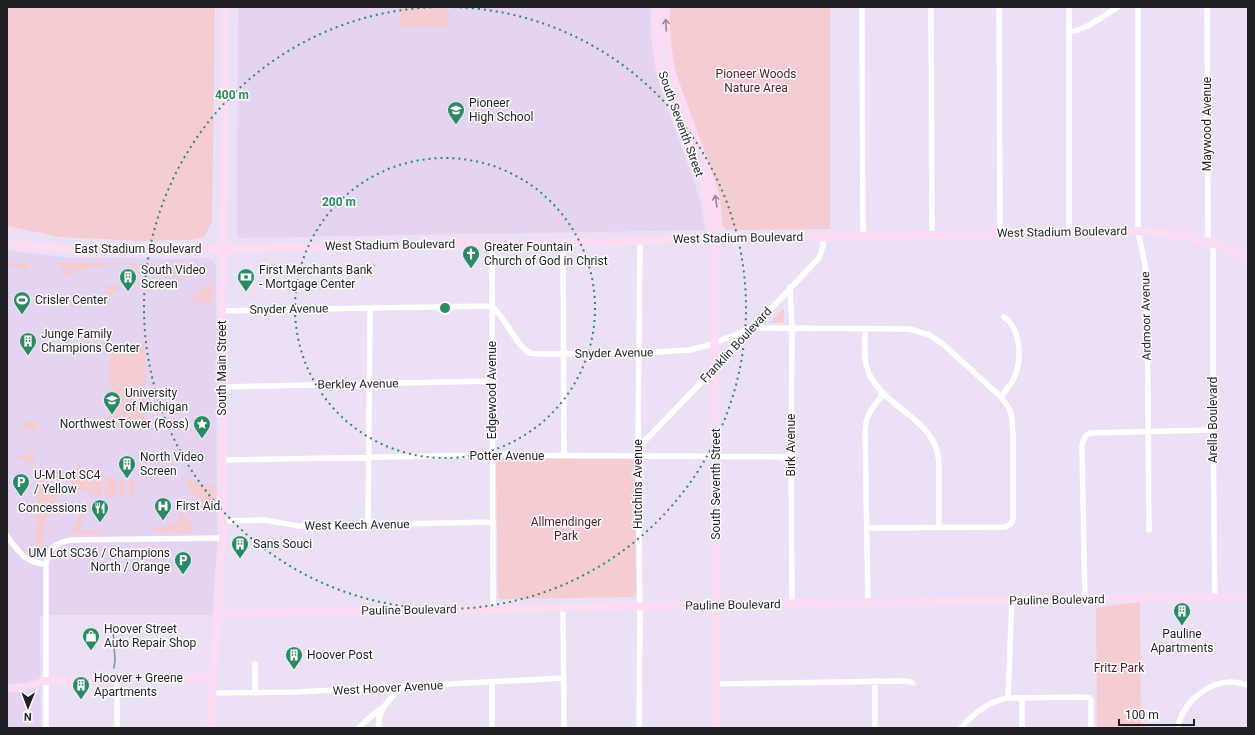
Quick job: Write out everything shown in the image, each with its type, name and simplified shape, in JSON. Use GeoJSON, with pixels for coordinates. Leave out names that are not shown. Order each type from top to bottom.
{"type":"FeatureCollection","features":[{"type":"Feature","properties":{"kind":"street","name":"South Main Street"},"geometry":{"type":"LineString","coordinates":[[210,728],[223,521],[222,249],[225,144],[225,7]]}},
{"type":"Feature","properties":{"kind":"street","name":"South Seventh Street"},"geometry":{"type":"LineString","coordinates":[[656,7],[658,53],[662,73],[703,184],[709,206],[710,224],[715,239]]}},
{"type":"Feature","properties":{"kind":"street","name":"South Seventh Street"},"geometry":{"type":"LineString","coordinates":[[666,7],[668,55],[675,86],[700,150],[716,197],[718,223],[715,239],[716,728]]}},
{"type":"Feature","properties":{"kind":"street"},"geometry":{"type":"LineString","coordinates":[[862,7],[862,236]]}},
{"type":"Feature","properties":{"kind":"street"},"geometry":{"type":"LineString","coordinates":[[931,7],[932,235]]}},
{"type":"Feature","properties":{"kind":"street"},"geometry":{"type":"LineString","coordinates":[[999,7],[1000,233]]}},
{"type":"Feature","properties":{"kind":"street"},"geometry":{"type":"LineString","coordinates":[[1069,7],[1069,232]]}},
{"type":"Feature","properties":{"kind":"street"},"geometry":{"type":"LineString","coordinates":[[1069,32],[1075,32],[1085,27],[1118,7]]}},
{"type":"Feature","properties":{"kind":"street","name":"Ardmoor Avenue"},"geometry":{"type":"LineString","coordinates":[[1138,7],[1138,231],[1147,282],[1149,530]]}},
{"type":"Feature","properties":{"kind":"street","name":"Maywood Avenue"},"geometry":{"type":"LineString","coordinates":[[1207,7],[1210,242]]}},
{"type":"Feature","properties":{"kind":"street","name":"West Stadium Boulevard"},"geometry":{"type":"LineString","coordinates":[[222,249],[1138,231],[1174,233],[1191,236],[1230,250],[1248,259]]}},
{"type":"Feature","properties":{"kind":"street","name":"Franklin Boulevard"},"geometry":{"type":"LineString","coordinates":[[638,448],[819,258],[823,246],[822,237]]}},
{"type":"Feature","properties":{"kind":"street","name":"Hutchins Avenue"},"geometry":{"type":"LineString","coordinates":[[639,728],[640,606],[638,448],[640,240]]}},
{"type":"Feature","properties":{"kind":"street","name":"East Stadium Boulevard"},"geometry":{"type":"LineString","coordinates":[[7,242],[32,247],[109,251],[222,249]]}},
{"type":"Feature","properties":{"kind":"street"},"geometry":{"type":"LineString","coordinates":[[563,242],[564,456]]}},
{"type":"Feature","properties":{"kind":"street","name":"Arella Boulevard"},"geometry":{"type":"LineString","coordinates":[[1210,242],[1215,597]]}},
{"type":"Feature","properties":{"kind":"street","name":"Edgewood Avenue"},"geometry":{"type":"LineString","coordinates":[[492,243],[493,609]]}},
{"type":"Feature","properties":{"kind":"street","name":"Birk Avenue"},"geometry":{"type":"LineString","coordinates":[[790,287],[792,329],[792,604]]}},
{"type":"Feature","properties":{"kind":"street","name":"Snyder Avenue"},"geometry":{"type":"LineString","coordinates":[[222,311],[492,306],[498,311],[518,343],[528,353],[542,354],[639,353],[690,350],[715,343],[752,328],[909,329],[930,335],[944,345],[1001,397],[1009,408],[1012,418],[1013,518],[1011,524],[1005,527],[939,527]]}},
{"type":"Feature","properties":{"kind":"street"},"geometry":{"type":"LineString","coordinates":[[368,525],[370,308]]}},
{"type":"Feature","properties":{"kind":"street"},"geometry":{"type":"LineString","coordinates":[[1001,397],[1012,382],[1018,366],[1019,350],[1017,336],[1013,327],[1004,317]]}},
{"type":"Feature","properties":{"kind":"street"},"geometry":{"type":"LineString","coordinates":[[865,329],[865,360],[868,372],[875,384],[920,424],[929,434],[935,445],[939,460],[939,527],[867,528]]}},
{"type":"Feature","properties":{"kind":"street","name":"Berkley Avenue"},"geometry":{"type":"LineString","coordinates":[[223,387],[493,381]]}},
{"type":"Feature","properties":{"kind":"street"},"geometry":{"type":"LineString","coordinates":[[868,602],[865,432],[866,420],[869,412],[884,393]]}},
{"type":"Feature","properties":{"kind":"street"},"geometry":{"type":"LineString","coordinates":[[1085,599],[1082,445],[1086,434],[1213,430]]}},
{"type":"Feature","properties":{"kind":"street","name":"Potter Avenue"},"geometry":{"type":"LineString","coordinates":[[223,460],[493,455],[791,457]]}},
{"type":"Feature","properties":{"kind":"street","name":"West Keech Avenue"},"geometry":{"type":"LineString","coordinates":[[223,521],[264,520],[299,526],[493,522]]}},
{"type":"Feature","properties":{"kind":"street"},"geometry":{"type":"LineString","coordinates":[[7,536],[20,553],[31,562],[46,564]]}},
{"type":"Feature","properties":{"kind":"street"},"geometry":{"type":"LineString","coordinates":[[46,728],[46,564],[49,553],[52,549],[58,544],[71,540],[222,538]]}},
{"type":"Feature","properties":{"kind":"street","name":"Pauline Boulevard"},"geometry":{"type":"LineString","coordinates":[[218,614],[1248,596]]}},
{"type":"Feature","properties":{"kind":"street"},"geometry":{"type":"LineString","coordinates":[[1008,698],[1012,600]]}},
{"type":"Feature","properties":{"kind":"street"},"geometry":{"type":"LineString","coordinates":[[564,608],[564,728]]}},
{"type":"Feature","properties":{"kind":"street"},"geometry":{"type":"LineString","coordinates":[[255,664],[255,693]]}},
{"type":"Feature","properties":{"kind":"street"},"geometry":{"type":"LineString","coordinates":[[7,688],[25,688],[46,681],[214,677]]}},
{"type":"Feature","properties":{"kind":"street","name":"West Hoover Avenue"},"geometry":{"type":"LineString","coordinates":[[212,693],[297,692],[564,678]]}},
{"type":"Feature","properties":{"kind":"street"},"geometry":{"type":"LineString","coordinates":[[117,679],[118,728]]}},
{"type":"Feature","properties":{"kind":"street"},"geometry":{"type":"LineString","coordinates":[[716,684],[899,680],[913,683]]}},
{"type":"Feature","properties":{"kind":"street"},"geometry":{"type":"LineString","coordinates":[[874,681],[875,728]]}},
{"type":"Feature","properties":{"kind":"street"},"geometry":{"type":"LineString","coordinates":[[492,682],[492,728]]}},
{"type":"Feature","properties":{"kind":"street"},"geometry":{"type":"LineString","coordinates":[[1178,728],[1189,703],[1199,694],[1214,686],[1226,682],[1248,684]]}},
{"type":"Feature","properties":{"kind":"street"},"geometry":{"type":"LineString","coordinates":[[360,728],[369,718],[382,708],[401,687]]}},
{"type":"Feature","properties":{"kind":"street"},"geometry":{"type":"LineString","coordinates":[[961,728],[980,710],[991,703],[1000,700],[1008,698],[1084,697],[1089,698],[1091,702],[1091,728]]}},
{"type":"Feature","properties":{"kind":"street"},"geometry":{"type":"LineString","coordinates":[[1022,698],[1022,728]]}},
{"type":"Feature","properties":{"kind":"street"},"geometry":{"type":"LineString","coordinates":[[379,728],[382,708]]}},
{"type":"Feature","properties":{"kind":"shaded area","name":"Pioneer High School"},"geometry":{"type":"Polygon","coordinates":[[[238,7],[651,7],[650,19],[652,48],[656,71],[661,90],[700,199],[705,230],[239,238],[237,236],[238,7]]]}},
{"type":"Feature","properties":{"kind":"shaded area","name":"University of Michigan"},"geometry":{"type":"Polygon","coordinates":[[[7,250],[73,258],[207,258],[213,261],[216,266],[217,548],[212,615],[40,615],[41,728],[7,728],[7,250]]]}},
{"type":"Feature","properties":{"kind":"green space"},"geometry":{"type":"Polygon","coordinates":[[[7,7],[215,7],[212,222],[204,237],[189,240],[145,241],[60,237],[7,226],[7,7]]]}},
{"type":"Feature","properties":{"kind":"green space"},"geometry":{"type":"Polygon","coordinates":[[[400,7],[447,7],[448,26],[401,28],[400,7]]]}},
{"type":"Feature","properties":{"kind":"green space","name":"Pioneer Woods Nature Area"},"geometry":{"type":"Polygon","coordinates":[[[670,7],[830,7],[830,229],[726,230],[726,228],[722,225],[720,203],[710,167],[674,67],[669,26],[670,7]]]}},
{"type":"Feature","properties":{"kind":"green space"},"geometry":{"type":"Polygon","coordinates":[[[59,262],[131,264],[107,265],[80,269],[74,271],[74,277],[67,277],[59,265],[59,262]]]}},
{"type":"Feature","properties":{"kind":"green space"},"geometry":{"type":"Polygon","coordinates":[[[7,263],[28,263],[29,266],[26,266],[25,271],[7,263]]]}},
{"type":"Feature","properties":{"kind":"green space"},"geometry":{"type":"Polygon","coordinates":[[[174,263],[193,263],[193,266],[181,280],[172,276],[174,263]]]}},
{"type":"Feature","properties":{"kind":"green space"},"geometry":{"type":"Polygon","coordinates":[[[131,264],[156,264],[151,268],[137,266],[137,269],[131,269],[131,264]]]}},
{"type":"Feature","properties":{"kind":"green space"},"geometry":{"type":"Polygon","coordinates":[[[213,283],[213,301],[206,305],[203,299],[194,303],[192,299],[204,287],[213,283]]]}},
{"type":"Feature","properties":{"kind":"green space"},"geometry":{"type":"Polygon","coordinates":[[[107,284],[117,284],[118,291],[107,294],[107,284]]]}},
{"type":"Feature","properties":{"kind":"green space"},"geometry":{"type":"Polygon","coordinates":[[[784,308],[784,323],[770,323],[784,308]]]}},
{"type":"Feature","properties":{"kind":"green space"},"geometry":{"type":"Polygon","coordinates":[[[110,345],[146,345],[146,427],[109,427],[110,345]]]}},
{"type":"Feature","properties":{"kind":"green space"},"geometry":{"type":"Polygon","coordinates":[[[23,421],[36,421],[36,430],[23,430],[23,421]]]}},
{"type":"Feature","properties":{"kind":"green space"},"geometry":{"type":"Polygon","coordinates":[[[30,447],[32,447],[35,468],[32,468],[26,461],[17,458],[18,455],[31,455],[30,447]]]}},
{"type":"Feature","properties":{"kind":"green space","name":"Allmendinger Park"},"geometry":{"type":"Polygon","coordinates":[[[499,458],[634,459],[636,593],[632,597],[501,599],[498,597],[496,461],[499,458]]]}},
{"type":"Feature","properties":{"kind":"green space"},"geometry":{"type":"Polygon","coordinates":[[[77,465],[90,473],[85,492],[74,485],[70,478],[69,474],[77,465]]]}},
{"type":"Feature","properties":{"kind":"green space"},"geometry":{"type":"Polygon","coordinates":[[[37,468],[40,468],[44,487],[51,487],[54,489],[56,504],[50,518],[46,518],[41,554],[40,557],[37,558],[31,556],[35,555],[37,468]]]}},
{"type":"Feature","properties":{"kind":"green space"},"geometry":{"type":"Polygon","coordinates":[[[92,474],[104,477],[101,496],[88,493],[92,474]]]}},
{"type":"Feature","properties":{"kind":"green space"},"geometry":{"type":"Polygon","coordinates":[[[107,477],[115,478],[115,481],[117,481],[116,496],[104,496],[107,477]]]}},
{"type":"Feature","properties":{"kind":"green space"},"geometry":{"type":"Polygon","coordinates":[[[190,479],[204,485],[215,485],[215,509],[210,509],[203,504],[186,488],[186,483],[190,479]]]}},
{"type":"Feature","properties":{"kind":"green space"},"geometry":{"type":"Polygon","coordinates":[[[119,481],[126,481],[125,495],[120,495],[119,481]]]}},
{"type":"Feature","properties":{"kind":"green space"},"geometry":{"type":"Polygon","coordinates":[[[129,481],[135,481],[135,493],[131,495],[129,494],[129,481]]]}},
{"type":"Feature","properties":{"kind":"green space"},"geometry":{"type":"Polygon","coordinates":[[[185,498],[197,510],[191,516],[179,503],[185,498]]]}},
{"type":"Feature","properties":{"kind":"green space"},"geometry":{"type":"Polygon","coordinates":[[[80,511],[82,530],[101,530],[101,534],[72,534],[72,530],[80,511]]]}},
{"type":"Feature","properties":{"kind":"green space"},"geometry":{"type":"Polygon","coordinates":[[[180,511],[194,524],[192,532],[154,533],[154,528],[171,525],[172,522],[179,522],[178,513],[180,511]]]}},
{"type":"Feature","properties":{"kind":"green space","name":"Fritz Park"},"geometry":{"type":"Polygon","coordinates":[[[1140,602],[1141,728],[1097,728],[1096,608],[1140,602]]]}},
{"type":"Feature","properties":{"kind":"waterway"},"geometry":{"type":"LineString","coordinates":[[113,629],[115,660],[114,668]]}},
{"type":"Feature","properties":{"kind":"place","name":"Pioneer High School"},"geometry":{"type":"Point","coordinates":[456,125]}},
{"type":"Feature","properties":{"kind":"place","name":"Greater Fountain Church of God in Christ"},"geometry":{"type":"Point","coordinates":[471,269]}},
{"type":"Feature","properties":{"kind":"place","name":"South Video Screen"},"geometry":{"type":"Point","coordinates":[128,292]}},
{"type":"Feature","properties":{"kind":"place","name":"First Merchants Bank - Mortgage Center"},"geometry":{"type":"Point","coordinates":[246,292]}},
{"type":"Feature","properties":{"kind":"place","name":"Crisler Center"},"geometry":{"type":"Point","coordinates":[22,315]}},
{"type":"Feature","properties":{"kind":"place","name":"Junge Family Champions Center"},"geometry":{"type":"Point","coordinates":[28,356]}},
{"type":"Feature","properties":{"kind":"place","name":"University of Michigan"},"geometry":{"type":"Point","coordinates":[112,415]}},
{"type":"Feature","properties":{"kind":"place","name":"Northwest Tower (Ross)"},"geometry":{"type":"Point","coordinates":[202,439]}},
{"type":"Feature","properties":{"kind":"place","name":"North Video Screen"},"geometry":{"type":"Point","coordinates":[127,479]}},
{"type":"Feature","properties":{"kind":"place","name":"U-M Lot SC4 / Yellow"},"geometry":{"type":"Point","coordinates":[21,497]}},
{"type":"Feature","properties":{"kind":"place","name":"First Aid"},"geometry":{"type":"Point","coordinates":[163,521]}},
{"type":"Feature","properties":{"kind":"place","name":"Concessions"},"geometry":{"type":"Point","coordinates":[100,523]}},
{"type":"Feature","properties":{"kind":"place","name":"Sans Souci"},"geometry":{"type":"Point","coordinates":[240,559]}},
{"type":"Feature","properties":{"kind":"place","name":"UM Lot SC36 / Champions North / Orange"},"geometry":{"type":"Point","coordinates":[183,575]}},
{"type":"Feature","properties":{"kind":"place","name":"Pauline Apartments"},"geometry":{"type":"Point","coordinates":[1182,626]}},
{"type":"Feature","properties":{"kind":"place","name":"Hoover Street Auto Repair Shop"},"geometry":{"type":"Point","coordinates":[91,651]}},
{"type":"Feature","properties":{"kind":"place","name":"Hoover Post"},"geometry":{"type":"Point","coordinates":[294,670]}},
{"type":"Feature","properties":{"kind":"place","name":"Hoover + Greene Apartments"},"geometry":{"type":"Point","coordinates":[81,700]}}]}
